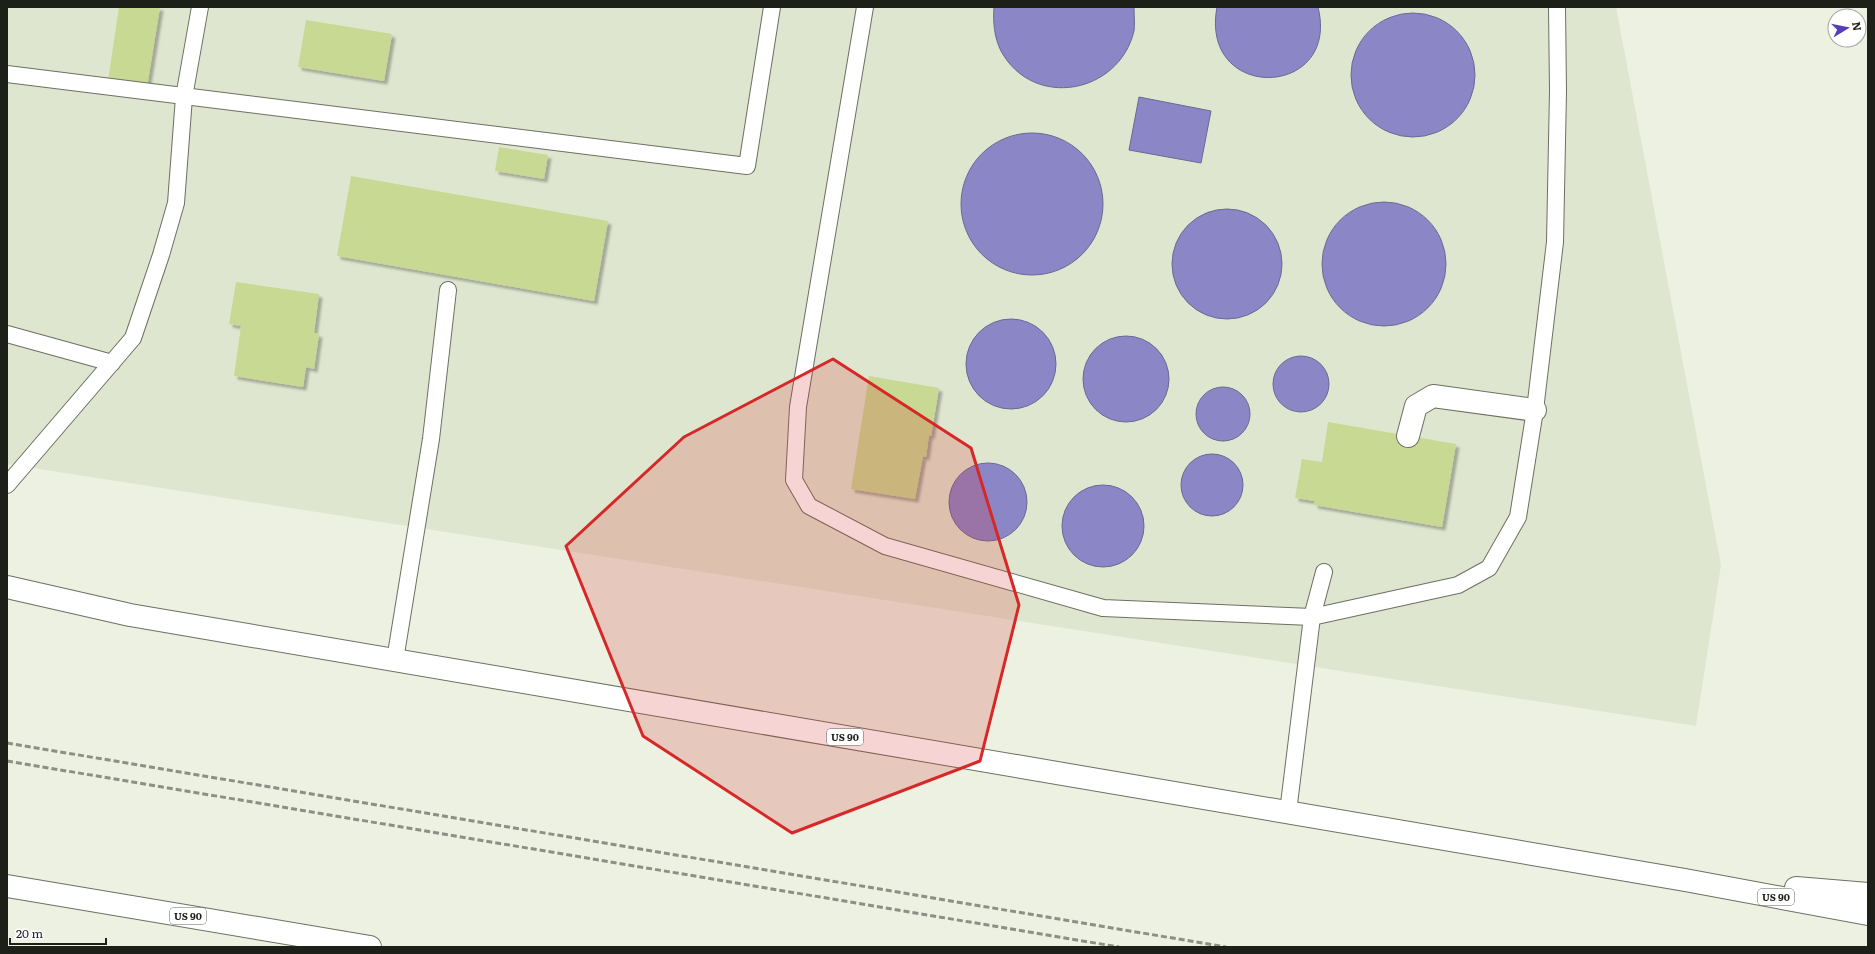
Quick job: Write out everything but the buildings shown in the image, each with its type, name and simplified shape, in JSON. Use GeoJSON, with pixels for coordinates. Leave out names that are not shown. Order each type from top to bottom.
{"type":"FeatureCollection","features":[{"type":"Feature","properties":{"kind":"main road"},"geometry":{"type":"LineString","coordinates":[[1408,436],[1416,406],[1433,396],[1535,410]]}},
{"type":"Feature","properties":{"kind":"main road","name":"US 90"},"geometry":{"type":"LineString","coordinates":[[7,587],[130,615],[1685,880],[1868,914]]}},
{"type":"Feature","properties":{"kind":"main road"},"geometry":{"type":"LineString","coordinates":[[1685,880],[1868,894]]}},
{"type":"Feature","properties":{"kind":"main road","name":"US 90"},"geometry":{"type":"LineString","coordinates":[[7,886],[370,947]]}},
{"type":"Feature","properties":{"kind":"lane"},"geometry":{"type":"LineString","coordinates":[[7,485],[133,338],[161,255],[176,203],[184,97],[200,7]]}},
{"type":"Feature","properties":{"kind":"lane"},"geometry":{"type":"LineString","coordinates":[[7,74],[747,166],[772,7]]}},
{"type":"Feature","properties":{"kind":"lane"},"geometry":{"type":"LineString","coordinates":[[865,7],[798,407],[794,480],[809,506],[885,546],[1103,608],[1312,617],[1458,584],[1489,568],[1518,517],[1535,410],[1555,242],[1558,91],[1557,7]]}},
{"type":"Feature","properties":{"kind":"lane"},"geometry":{"type":"LineString","coordinates":[[395,660],[431,440],[448,290]]}},
{"type":"Feature","properties":{"kind":"lane"},"geometry":{"type":"LineString","coordinates":[[7,334],[112,363]]}},
{"type":"Feature","properties":{"kind":"lane"},"geometry":{"type":"LineString","coordinates":[[1288,812],[1312,617],[1324,572]]}},
{"type":"Feature","properties":{"kind":"highlighted area"},"geometry":{"type":"Polygon","coordinates":[[[833,359],[971,448],[1019,605],[980,761],[792,833],[643,736],[566,546],[684,437],[833,359]]]}},
{"type":"Feature","properties":{"kind":"shaded area"},"geometry":{"type":"Polygon","coordinates":[[[7,7],[1616,7],[1721,565],[1696,726],[7,464],[7,7]]]}},
{"type":"Feature","properties":{"kind":"shaded area"},"geometry":{"type":"Polygon","coordinates":[[[994,7],[1134,7],[1134,31],[1125,52],[1111,69],[1094,81],[1074,87],[1053,87],[1033,82],[1015,70],[1001,51],[997,40],[994,29],[994,7]]]}},
{"type":"Feature","properties":{"kind":"shaded area"},"geometry":{"type":"Polygon","coordinates":[[[1217,7],[1318,7],[1320,37],[1309,59],[1291,73],[1269,78],[1247,73],[1228,60],[1217,38],[1217,7]]]}},
{"type":"Feature","properties":{"kind":"shaded area"},"geometry":{"type":"Polygon","coordinates":[[[1413,13],[1425,14],[1437,18],[1457,31],[1470,51],[1474,63],[1474,87],[1470,99],[1457,119],[1437,132],[1425,136],[1413,137],[1401,136],[1389,132],[1369,119],[1356,99],[1352,87],[1351,75],[1352,63],[1356,51],[1369,31],[1389,18],[1401,14],[1413,13]]]}},
{"type":"Feature","properties":{"kind":"shaded area"},"geometry":{"type":"Polygon","coordinates":[[[1139,97],[1211,111],[1201,163],[1129,150],[1139,97]]]}},
{"type":"Feature","properties":{"kind":"shaded area"},"geometry":{"type":"Polygon","coordinates":[[[1039,133],[1066,141],[1083,153],[1098,177],[1102,190],[1102,218],[1098,231],[1083,255],[1059,270],[1046,274],[1025,275],[998,267],[981,255],[966,231],[962,218],[961,197],[969,170],[981,153],[1005,138],[1018,134],[1039,133]]]}},
{"type":"Feature","properties":{"kind":"shaded area"},"geometry":{"type":"Polygon","coordinates":[[[1384,202],[1396,203],[1408,207],[1428,220],[1441,240],[1445,252],[1445,276],[1441,288],[1428,308],[1408,321],[1396,325],[1384,326],[1372,325],[1360,321],[1340,308],[1327,288],[1323,276],[1322,264],[1323,252],[1327,240],[1340,220],[1360,207],[1372,203],[1384,202]]]}},
{"type":"Feature","properties":{"kind":"shaded area"},"geometry":{"type":"Polygon","coordinates":[[[1227,209],[1248,213],[1258,218],[1266,225],[1273,233],[1278,243],[1282,264],[1278,285],[1273,295],[1266,303],[1258,310],[1248,315],[1227,319],[1206,315],[1196,310],[1188,303],[1181,295],[1176,285],[1172,264],[1176,243],[1181,233],[1188,225],[1196,218],[1206,213],[1227,209]]]}},
{"type":"Feature","properties":{"kind":"shaded area"},"geometry":{"type":"Polygon","coordinates":[[[1011,319],[1028,323],[1043,332],[1052,347],[1056,364],[1052,381],[1043,396],[1028,405],[1011,409],[994,405],[979,396],[970,381],[966,364],[970,347],[979,332],[994,323],[1011,319]]]}},
{"type":"Feature","properties":{"kind":"shaded area"},"geometry":{"type":"Polygon","coordinates":[[[1126,336],[1143,339],[1157,348],[1166,362],[1169,379],[1166,396],[1157,410],[1143,419],[1126,422],[1109,419],[1095,410],[1086,396],[1083,379],[1086,362],[1095,348],[1109,339],[1126,336]]]}},
{"type":"Feature","properties":{"kind":"shaded area"},"geometry":{"type":"Polygon","coordinates":[[[1301,356],[1316,361],[1324,369],[1329,384],[1324,399],[1316,407],[1301,412],[1286,407],[1278,399],[1273,384],[1278,369],[1286,361],[1301,356]]]}},
{"type":"Feature","properties":{"kind":"shaded area"},"geometry":{"type":"Polygon","coordinates":[[[1218,387],[1228,387],[1238,391],[1246,399],[1250,409],[1250,419],[1246,429],[1238,437],[1228,441],[1218,441],[1208,437],[1200,429],[1196,419],[1196,409],[1200,399],[1208,391],[1218,387]]]}},
{"type":"Feature","properties":{"kind":"shaded area"},"geometry":{"type":"Polygon","coordinates":[[[1206,454],[1218,454],[1234,463],[1241,473],[1243,485],[1241,497],[1234,507],[1218,516],[1206,516],[1195,511],[1186,502],[1181,491],[1181,479],[1186,468],[1195,459],[1206,454]]]}},
{"type":"Feature","properties":{"kind":"shaded area"},"geometry":{"type":"Polygon","coordinates":[[[980,463],[996,463],[1010,469],[1021,480],[1027,494],[1027,510],[1021,524],[1010,535],[996,541],[980,541],[966,535],[955,524],[949,510],[949,494],[955,480],[966,469],[980,463]]]}},
{"type":"Feature","properties":{"kind":"shaded area"},"geometry":{"type":"Polygon","coordinates":[[[1103,485],[1119,488],[1132,497],[1141,510],[1144,526],[1141,542],[1132,555],[1119,564],[1103,567],[1087,564],[1074,555],[1065,542],[1062,526],[1065,510],[1074,497],[1087,488],[1103,485]]]}},
{"type":"Feature","properties":{"kind":"railway"},"geometry":{"type":"LineString","coordinates":[[7,743],[1226,947]]}},
{"type":"Feature","properties":{"kind":"railway"},"geometry":{"type":"LineString","coordinates":[[7,761],[1119,947]]}}]}
